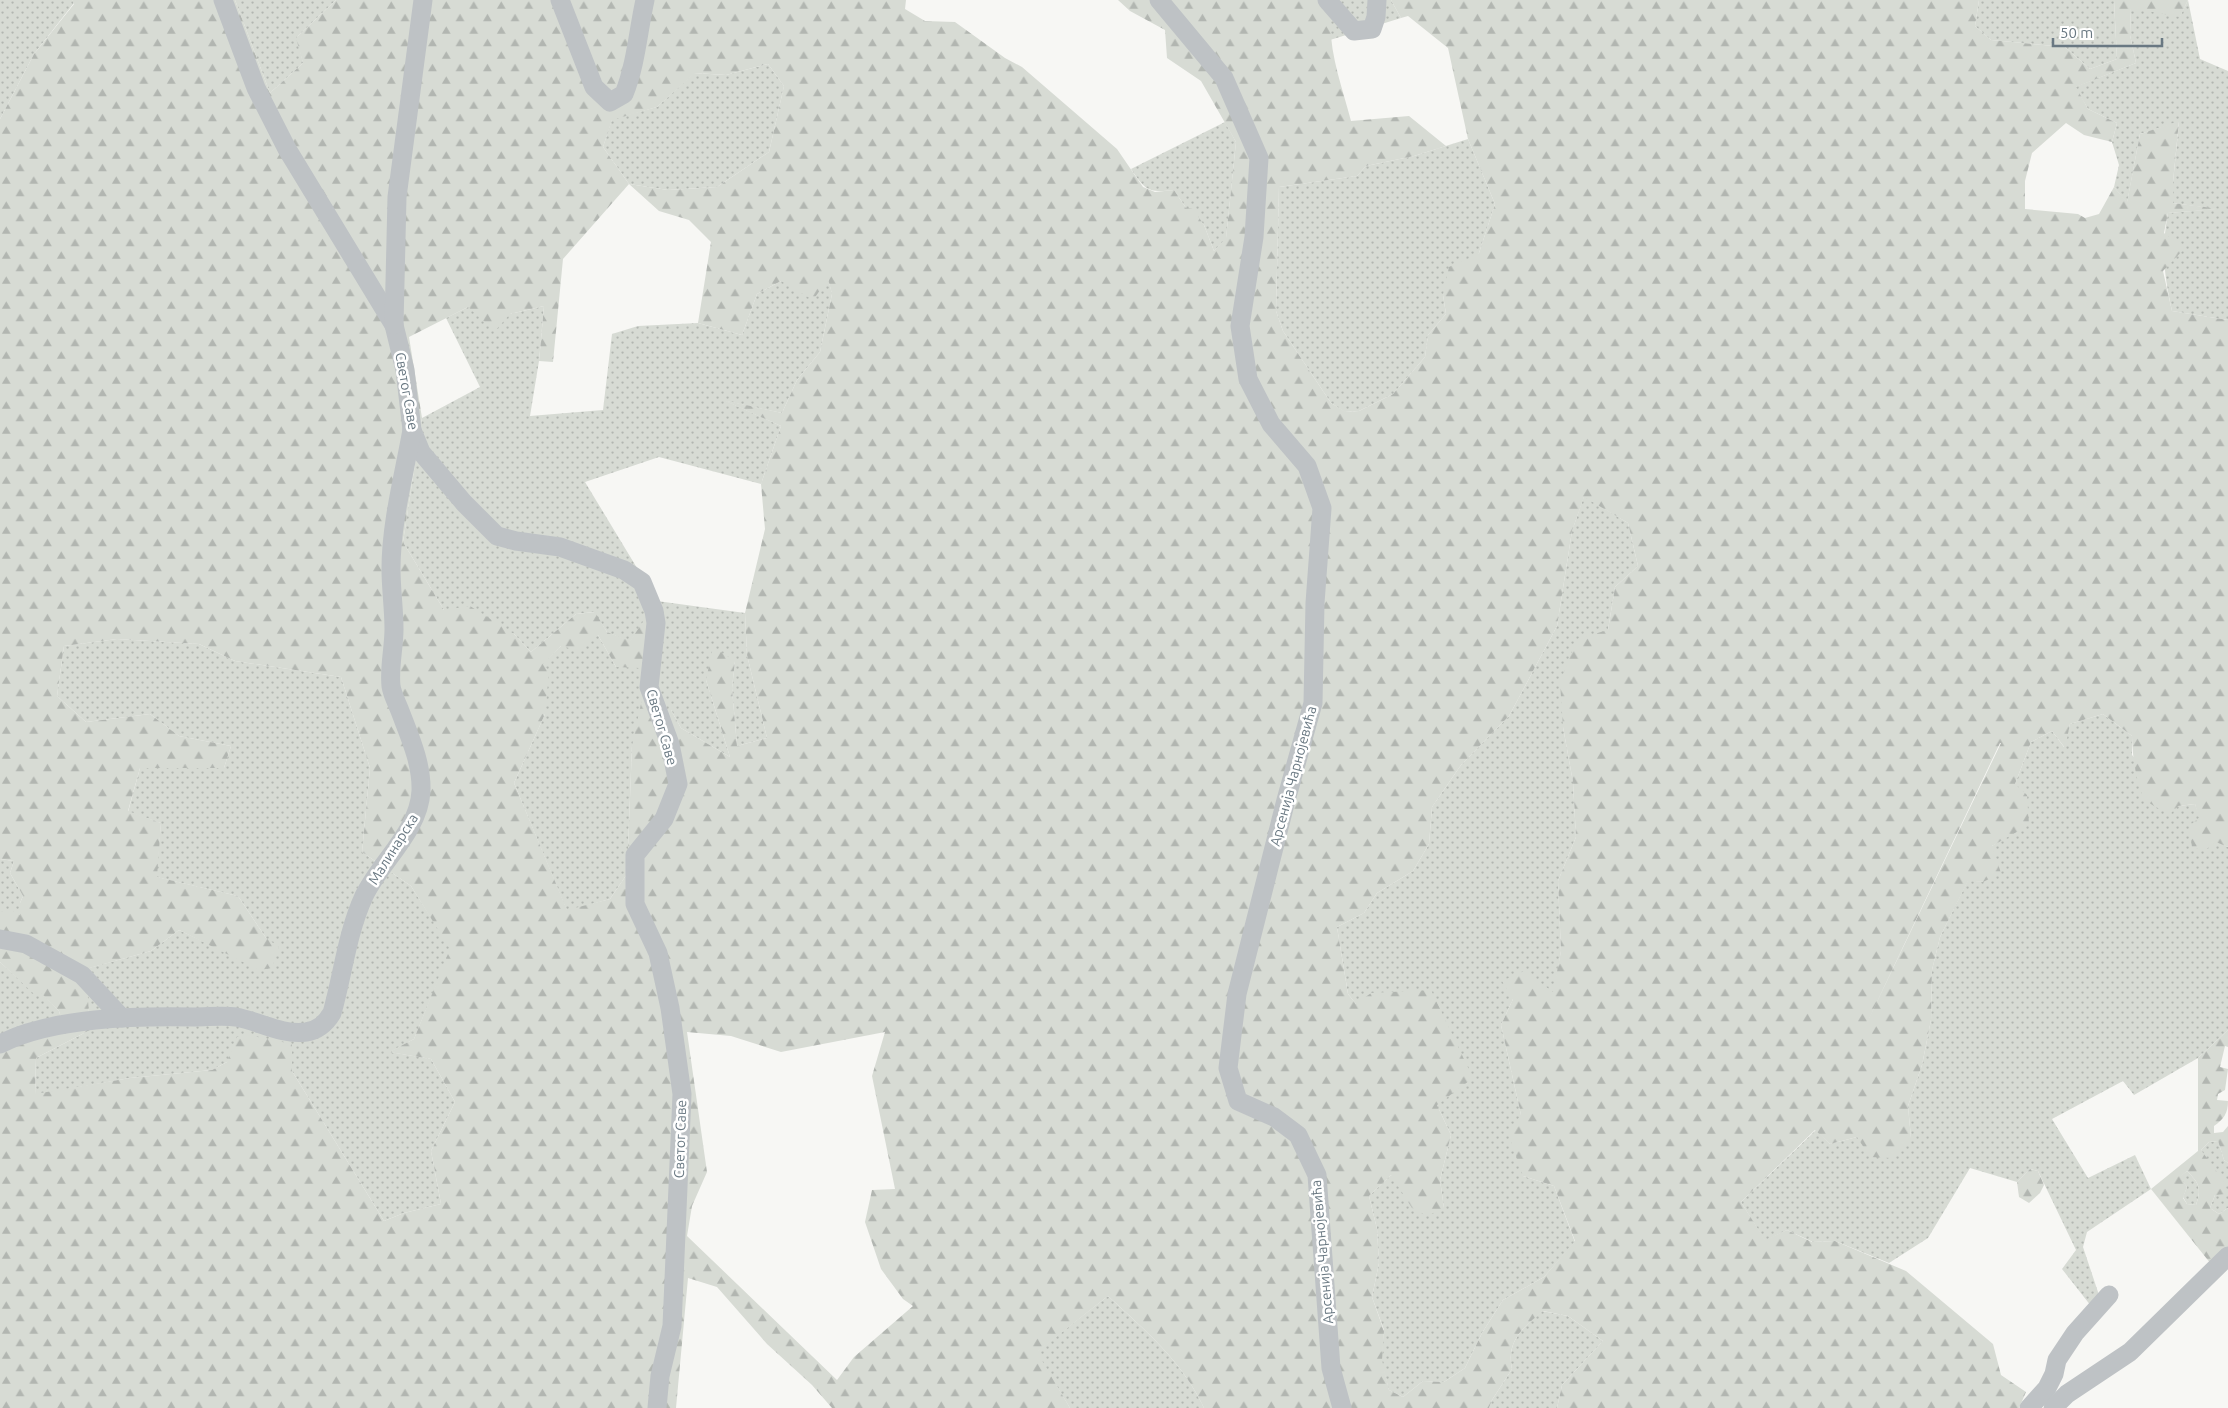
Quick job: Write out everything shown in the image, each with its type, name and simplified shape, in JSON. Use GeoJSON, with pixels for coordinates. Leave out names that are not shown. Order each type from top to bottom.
{"type":"FeatureCollection","features":[{"type":"Feature","properties":{"kind":"street","name":"Светог Саве"},"geometry":{"type":"LineString","coordinates":[[223,0],[256,88],[287,149],[394,325],[405,370],[412,430],[421,452],[464,503],[497,536],[516,542],[560,547],[624,570],[642,582],[654,611],[656,623],[649,687],[670,744],[678,784],[664,819],[635,855],[635,904],[658,953],[670,1008],[682,1094],[672,1326],[660,1376],[657,1408]]}},
{"type":"Feature","properties":{"kind":"street"},"geometry":{"type":"LineString","coordinates":[[394,325],[397,197],[423,0]]}},
{"type":"Feature","properties":{"kind":"street"},"geometry":{"type":"LineString","coordinates":[[560,0],[594,87],[610,102],[624,94],[633,73],[637,34],[645,0]]}},
{"type":"Feature","properties":{"kind":"street","name":"Арсенија Чарнојевића"},"geometry":{"type":"LineString","coordinates":[[1159,0],[1224,78],[1259,158],[1254,237],[1240,326],[1248,378],[1271,424],[1307,466],[1322,508],[1315,603],[1314,703],[1286,800],[1237,994],[1228,1068],[1238,1101],[1274,1117],[1298,1135],[1317,1175],[1331,1368],[1342,1408]]}},
{"type":"Feature","properties":{"kind":"street"},"geometry":{"type":"LineString","coordinates":[[1327,0],[1354,31],[1372,28],[1376,17],[1376,0]]}},
{"type":"Feature","properties":{"kind":"street","name":"Малинарска"},"geometry":{"type":"LineString","coordinates":[[0,1044],[54,1026],[122,1018],[235,1017],[282,1031],[294,1032],[320,1028],[332,1012],[349,944],[364,897],[375,876],[411,824],[420,800],[421,789],[418,764],[391,688],[394,630],[391,569],[392,545],[412,430]]}},
{"type":"Feature","properties":{"kind":"street"},"geometry":{"type":"LineString","coordinates":[[0,939],[26,944],[82,974],[122,1018]]}},
{"type":"Feature","properties":{"kind":"street"},"geometry":{"type":"LineString","coordinates":[[2053,1408],[2067,1394],[2130,1352],[2228,1256]]}},
{"type":"Feature","properties":{"kind":"street"},"geometry":{"type":"LineString","coordinates":[[2029,1408],[2047,1388],[2054,1374],[2057,1360],[2075,1333],[2109,1295]]}},
{"type":"Feature","properties":{"kind":"green space"},"geometry":{"type":"Polygon","coordinates":[[[0,0],[72,0],[74,3],[34,54],[0,119],[0,0]]]}},
{"type":"Feature","properties":{"kind":"green space"},"geometry":{"type":"Polygon","coordinates":[[[72,0],[235,0],[270,93],[303,63],[296,38],[336,0],[906,0],[905,9],[925,21],[955,22],[1005,58],[1022,67],[1117,149],[1143,187],[1155,192],[1174,190],[1186,208],[1193,209],[1204,225],[1214,251],[1226,238],[1236,142],[1201,81],[1167,58],[1165,30],[1130,11],[1118,0],[1333,0],[1331,15],[1332,46],[1351,121],[1409,116],[1446,146],[1414,156],[1366,166],[1357,176],[1279,187],[1276,311],[1283,331],[1331,403],[1346,412],[1359,411],[1393,394],[1425,357],[1428,335],[1446,314],[1443,295],[1449,267],[1479,253],[1495,204],[1468,139],[1448,48],[1408,16],[1401,18],[1391,0],[1979,0],[1975,26],[1991,40],[2065,47],[2090,69],[2117,59],[2114,0],[2188,0],[2180,17],[2131,8],[2130,35],[2136,63],[2076,87],[2088,109],[2117,123],[2112,142],[2084,135],[2066,123],[2032,153],[2025,181],[2025,209],[2078,214],[2085,218],[2099,214],[2114,187],[2127,202],[2140,134],[2179,121],[2173,182],[2173,203],[2220,209],[2168,213],[2164,233],[2184,249],[2163,271],[2172,311],[2228,320],[2228,847],[2216,842],[2204,851],[2192,847],[2189,826],[2199,818],[2195,804],[2178,806],[2171,813],[2149,803],[2141,792],[2137,777],[2132,736],[2103,714],[2070,724],[2065,748],[2052,731],[2031,742],[2015,784],[2027,795],[2029,825],[1992,846],[2001,873],[1983,882],[1968,881],[1940,937],[1932,970],[1931,1020],[1922,1065],[1908,1106],[1911,1138],[1892,1158],[1870,1157],[1857,1137],[1830,1144],[1815,1130],[1741,1202],[1765,1240],[1787,1230],[1812,1242],[1835,1241],[1906,1271],[1993,1344],[2001,1375],[2026,1392],[2019,1408],[1557,1408],[1562,1385],[1603,1341],[1568,1316],[1543,1311],[1523,1329],[1514,1342],[1511,1350],[1512,1369],[1489,1408],[1204,1408],[1195,1391],[1174,1361],[1149,1334],[1108,1296],[1037,1352],[1070,1408],[832,1408],[812,1385],[767,1344],[717,1287],[688,1278],[676,1408],[0,1408],[0,1048],[61,1018],[59,1011],[38,990],[34,994],[0,962],[0,912],[9,909],[20,915],[20,903],[23,896],[10,873],[14,861],[0,859],[0,119],[34,54],[74,4],[72,0]],[[768,64],[726,75],[695,73],[657,107],[612,120],[603,147],[629,184],[668,190],[717,187],[769,152],[784,86],[768,64]],[[629,184],[563,259],[553,362],[539,361],[544,306],[510,314],[495,331],[468,307],[409,337],[422,418],[403,542],[444,610],[470,606],[514,634],[531,652],[576,614],[595,612],[607,632],[630,641],[657,601],[663,617],[640,668],[616,667],[598,635],[581,651],[561,646],[543,664],[549,671],[545,714],[514,783],[567,910],[610,899],[627,874],[632,746],[642,699],[671,710],[681,728],[730,757],[706,680],[713,647],[735,661],[732,688],[737,746],[767,738],[747,655],[745,613],[765,529],[761,484],[781,426],[723,400],[782,413],[797,380],[820,352],[832,294],[828,279],[813,300],[781,281],[757,294],[742,335],[698,323],[711,242],[689,220],[659,211],[629,184]],[[1584,497],[1572,531],[1557,626],[1509,716],[1461,765],[1432,807],[1429,844],[1413,871],[1377,893],[1364,913],[1337,927],[1348,994],[1356,1004],[1371,993],[1431,990],[1473,1078],[1437,1105],[1451,1135],[1440,1180],[1444,1208],[1427,1216],[1412,1208],[1391,1175],[1369,1196],[1377,1229],[1379,1263],[1372,1297],[1384,1331],[1382,1360],[1389,1390],[1403,1397],[1423,1381],[1444,1382],[1465,1368],[1482,1333],[1503,1300],[1544,1277],[1575,1241],[1554,1186],[1523,1176],[1508,1133],[1521,1115],[1501,1025],[1513,999],[1502,981],[1524,971],[1553,992],[1561,951],[1558,881],[1576,837],[1573,782],[1563,727],[1560,682],[1577,639],[1608,630],[1615,587],[1638,566],[1628,523],[1584,497]],[[117,639],[64,646],[57,696],[86,722],[150,714],[179,736],[231,746],[224,768],[140,768],[128,811],[161,823],[157,877],[238,896],[266,938],[279,947],[272,968],[259,970],[179,930],[151,951],[86,969],[90,1030],[36,1058],[35,1094],[130,1078],[212,1070],[227,1062],[237,1037],[248,1035],[292,1044],[292,1071],[384,1221],[404,1213],[441,1204],[431,1151],[455,1102],[431,1059],[389,1052],[414,1039],[450,949],[411,886],[362,852],[370,768],[341,677],[235,661],[199,644],[117,639]],[[2000,743],[1864,1029],[2001,743],[2000,743]],[[687,1032],[707,1172],[692,1206],[687,1236],[837,1380],[854,1357],[913,1306],[903,1299],[881,1269],[865,1222],[872,1190],[895,1189],[872,1076],[885,1032],[781,1052],[731,1036],[687,1032]]]}},
{"type":"Feature","properties":{"kind":"green space"},"geometry":{"type":"Polygon","coordinates":[[[235,0],[336,0],[297,37],[303,63],[270,93],[235,0]]]}},
{"type":"Feature","properties":{"kind":"green space"},"geometry":{"type":"Polygon","coordinates":[[[1333,0],[1391,0],[1401,18],[1330,40],[1329,16],[1333,0]]]}},
{"type":"Feature","properties":{"kind":"green space"},"geometry":{"type":"Polygon","coordinates":[[[1979,0],[2114,0],[2117,59],[2090,69],[2065,47],[1991,40],[1975,26],[1979,0]]]}},
{"type":"Feature","properties":{"kind":"green space"},"geometry":{"type":"Polygon","coordinates":[[[2188,0],[2200,59],[2228,71],[2228,320],[2172,311],[2164,262],[2168,213],[2216,209],[2173,203],[2173,182],[2179,122],[2140,134],[2127,203],[2114,187],[2119,165],[2112,142],[2117,123],[2088,109],[2075,87],[2136,63],[2130,35],[2131,7],[2180,16],[2188,0]]]}},
{"type":"Feature","properties":{"kind":"green space"},"geometry":{"type":"Polygon","coordinates":[[[768,64],[784,86],[769,152],[717,187],[668,190],[629,184],[603,147],[612,119],[657,107],[694,73],[726,75],[768,64]]]}},
{"type":"Feature","properties":{"kind":"green space"},"geometry":{"type":"Polygon","coordinates":[[[1225,122],[1236,142],[1226,239],[1214,251],[1204,225],[1186,208],[1174,190],[1158,191],[1148,188],[1140,182],[1131,169],[1225,122]]]}},
{"type":"Feature","properties":{"kind":"green space"},"geometry":{"type":"Polygon","coordinates":[[[1468,139],[1495,204],[1479,253],[1443,295],[1446,314],[1428,335],[1425,357],[1393,394],[1359,411],[1345,412],[1331,403],[1283,331],[1276,311],[1279,187],[1357,176],[1366,166],[1414,156],[1468,139]]]}},
{"type":"Feature","properties":{"kind":"green space"},"geometry":{"type":"Polygon","coordinates":[[[828,278],[832,294],[820,352],[797,380],[782,413],[726,401],[781,426],[761,484],[659,457],[585,482],[657,601],[745,613],[747,655],[767,738],[737,746],[732,688],[735,661],[706,680],[730,757],[681,728],[671,710],[632,746],[627,874],[610,899],[567,911],[514,783],[545,714],[542,664],[561,646],[598,635],[616,667],[657,602],[630,642],[607,632],[594,612],[576,614],[531,652],[514,634],[444,610],[403,542],[422,418],[480,387],[446,318],[468,307],[510,314],[544,306],[539,361],[530,416],[603,410],[612,334],[638,326],[698,323],[742,335],[757,294],[781,281],[828,278]]]}},
{"type":"Feature","properties":{"kind":"green space"},"geometry":{"type":"Polygon","coordinates":[[[1584,496],[1628,523],[1638,566],[1615,587],[1608,630],[1563,727],[1573,782],[1576,837],[1558,881],[1561,951],[1554,992],[1513,999],[1501,1025],[1521,1115],[1523,1176],[1554,1186],[1575,1242],[1544,1277],[1503,1300],[1482,1333],[1465,1368],[1444,1382],[1423,1381],[1403,1397],[1389,1390],[1381,1360],[1384,1330],[1372,1297],[1379,1263],[1377,1229],[1369,1196],[1391,1175],[1444,1208],[1440,1180],[1451,1135],[1437,1105],[1348,994],[1337,927],[1364,913],[1377,893],[1413,871],[1429,844],[1432,807],[1461,765],[1509,716],[1557,626],[1572,531],[1584,496]]]}},
{"type":"Feature","properties":{"kind":"green space"},"geometry":{"type":"Polygon","coordinates":[[[117,639],[199,644],[235,661],[341,677],[370,768],[362,852],[411,886],[451,949],[414,1039],[390,1052],[431,1059],[455,1102],[431,1151],[441,1204],[404,1213],[384,1221],[292,1071],[292,1044],[227,1062],[212,1070],[130,1078],[35,1095],[36,1058],[90,1030],[85,969],[151,951],[179,930],[219,949],[266,938],[238,896],[156,877],[161,823],[128,812],[140,768],[224,768],[231,746],[179,736],[150,714],[86,722],[57,696],[64,646],[117,639]]]}},
{"type":"Feature","properties":{"kind":"green space"},"geometry":{"type":"Polygon","coordinates":[[[2103,714],[2132,736],[2132,755],[2178,806],[2195,804],[2200,817],[2211,835],[2228,847],[2228,1030],[2198,1058],[2134,1095],[2123,1081],[2052,1119],[2088,1178],[2135,1155],[2151,1189],[2087,1232],[2083,1247],[2099,1295],[2091,1306],[2062,1269],[2076,1250],[2038,1171],[2030,1169],[2017,1182],[1970,1168],[1928,1238],[1889,1263],[1835,1241],[1813,1242],[1787,1230],[1765,1241],[1741,1202],[1816,1130],[1830,1144],[1857,1137],[1911,1138],[1908,1106],[1922,1065],[1931,1020],[1932,970],[1940,937],[1968,880],[1983,882],[1992,846],[2002,839],[2015,784],[2031,742],[2052,731],[2064,747],[2070,724],[2103,714]]]}},
{"type":"Feature","properties":{"kind":"green space"},"geometry":{"type":"Polygon","coordinates":[[[0,859],[14,861],[10,873],[23,896],[20,903],[21,916],[0,912],[0,859]]]}},
{"type":"Feature","properties":{"kind":"green space"},"geometry":{"type":"Polygon","coordinates":[[[0,962],[34,993],[38,989],[59,1011],[61,1018],[0,1048],[0,962]]]}},
{"type":"Feature","properties":{"kind":"green space"},"geometry":{"type":"Polygon","coordinates":[[[2228,1030],[2228,1047],[2225,1046],[2220,1067],[2228,1069],[2225,1090],[2218,1094],[2217,1100],[2228,1101],[2228,1105],[2225,1115],[2214,1126],[2214,1133],[2223,1132],[2228,1126],[2228,1163],[2224,1160],[2218,1141],[2209,1142],[2201,1150],[2225,1183],[2225,1194],[2215,1195],[2210,1208],[2219,1214],[2228,1208],[2228,1251],[2211,1264],[2151,1189],[2198,1151],[2198,1058],[2228,1030]],[[2187,1171],[2180,1177],[2187,1187],[2183,1198],[2187,1204],[2196,1205],[2199,1190],[2197,1183],[2187,1171]]]}},
{"type":"Feature","properties":{"kind":"green space"},"geometry":{"type":"Polygon","coordinates":[[[2218,1141],[2224,1160],[2228,1163],[2228,1208],[2219,1214],[2210,1208],[2215,1195],[2201,1150],[2209,1142],[2218,1141]]]}},
{"type":"Feature","properties":{"kind":"green space"},"geometry":{"type":"Polygon","coordinates":[[[2030,1169],[2038,1171],[2044,1185],[2040,1193],[2029,1203],[2019,1197],[2017,1182],[2030,1169]]]}},
{"type":"Feature","properties":{"kind":"green space"},"geometry":{"type":"Polygon","coordinates":[[[2187,1171],[2198,1186],[2199,1194],[2196,1205],[2187,1204],[2183,1197],[2187,1187],[2179,1177],[2187,1171]]]}},
{"type":"Feature","properties":{"kind":"green space"},"geometry":{"type":"Polygon","coordinates":[[[1108,1296],[1149,1334],[1174,1361],[1195,1391],[1204,1408],[1070,1408],[1036,1352],[1108,1296]]]}},
{"type":"Feature","properties":{"kind":"green space"},"geometry":{"type":"Polygon","coordinates":[[[1542,1311],[1568,1316],[1603,1341],[1562,1385],[1557,1408],[1489,1408],[1512,1369],[1511,1351],[1514,1343],[1528,1323],[1542,1311]]]}}]}
